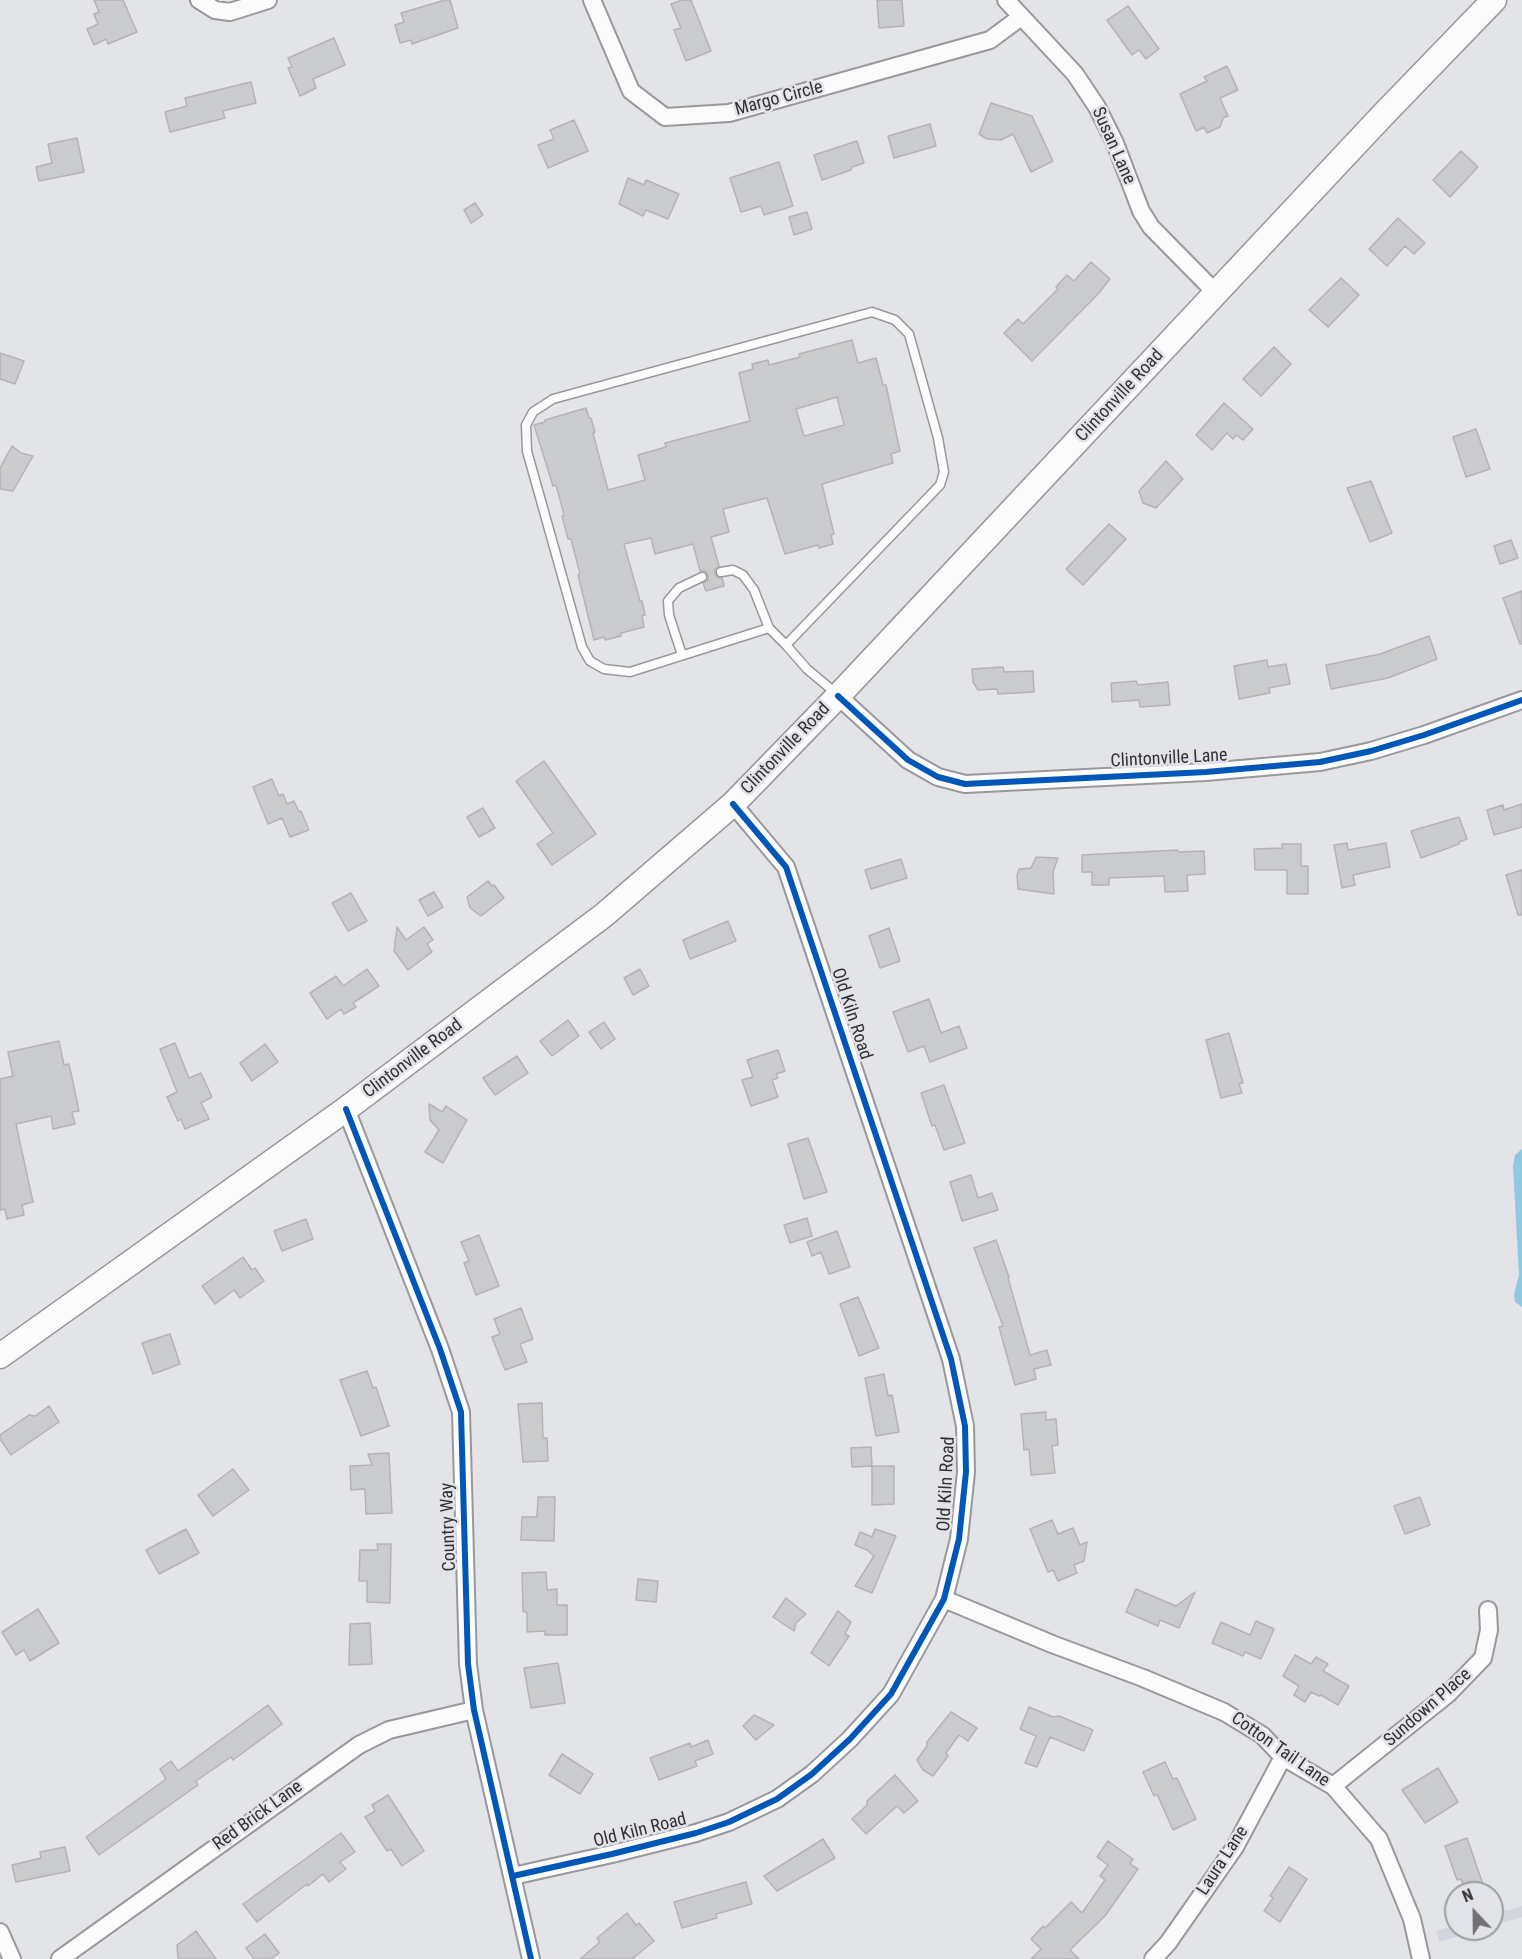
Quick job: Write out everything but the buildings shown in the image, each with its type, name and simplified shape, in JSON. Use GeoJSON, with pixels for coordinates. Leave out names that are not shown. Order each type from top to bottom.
{"type":"FeatureCollection","features":[{"type":"Feature","properties":{"kind":"main road","name":"Clintonville Road"},"geometry":{"type":"LineString","coordinates":[[0,1356],[346,1110],[604,915],[733,804],[838,696],[1381,117],[1494,0]]}},
{"type":"Feature","properties":{"kind":"street"},"geometry":{"type":"LineString","coordinates":[[199,0],[215,10],[230,12],[268,0]]}},
{"type":"Feature","properties":{"kind":"street","name":"Margo Circle"},"geometry":{"type":"LineString","coordinates":[[592,0],[631,91],[665,117],[729,113],[990,40],[1022,17]]}},
{"type":"Feature","properties":{"kind":"street","name":"Susan Lane"},"geometry":{"type":"LineString","coordinates":[[1006,0],[1075,74],[1097,107],[1115,143],[1141,211],[1151,227],[1216,293]]}},
{"type":"Feature","properties":{"kind":"street","name":"Clintonville Lane"},"geometry":{"type":"LineString","coordinates":[[838,696],[908,760],[938,777],[964,784],[1206,772],[1320,762],[1371,751],[1424,735],[1522,700]]}},
{"type":"Feature","properties":{"kind":"street","name":"Old Kiln Road"},"geometry":{"type":"LineString","coordinates":[[513,1876],[696,1833],[729,1822],[777,1798],[812,1774],[850,1739],[891,1694],[944,1599],[959,1539],[966,1472],[965,1426],[951,1359],[786,867],[733,804]]}},
{"type":"Feature","properties":{"kind":"street","name":"Country Way"},"geometry":{"type":"LineString","coordinates":[[346,1110],[440,1350],[461,1412],[468,1664],[474,1710],[531,1959]]}},
{"type":"Feature","properties":{"kind":"street","name":"Cotton Tail Lane"},"geometry":{"type":"LineString","coordinates":[[944,1599],[1224,1712],[1262,1735],[1283,1757],[1333,1786],[1379,1839],[1412,1919],[1421,1959]]}},
{"type":"Feature","properties":{"kind":"street","name":"Sundown Place"},"geometry":{"type":"LineString","coordinates":[[1333,1786],[1448,1694],[1483,1658],[1489,1630],[1488,1610]]}},
{"type":"Feature","properties":{"kind":"street","name":"Red Brick Lane"},"geometry":{"type":"LineString","coordinates":[[60,1959],[359,1745],[389,1730],[474,1710]]}},
{"type":"Feature","properties":{"kind":"street","name":"Laura Lane"},"geometry":{"type":"LineString","coordinates":[[1153,1959],[1168,1943],[1235,1847],[1283,1757]]}},
{"type":"Feature","properties":{"kind":"street"},"geometry":{"type":"LineString","coordinates":[[0,1932],[12,1959]]}},
{"type":"Feature","properties":{"kind":"lane"},"geometry":{"type":"LineString","coordinates":[[769,628],[630,672],[604,669],[590,661],[582,646],[527,451],[526,425],[533,412],[553,399],[872,312],[895,320],[909,334],[938,438],[944,472],[940,485],[786,645]]}},
{"type":"Feature","properties":{"kind":"lane"},"geometry":{"type":"LineString","coordinates":[[721,572],[733,570],[743,575],[754,590],[769,628],[807,669],[838,696]]}},
{"type":"Feature","properties":{"kind":"lane"},"geometry":{"type":"LineString","coordinates":[[682,655],[669,615],[668,602],[679,588],[702,577]]}},
{"type":"Feature","properties":{"kind":"shaded area"},"geometry":{"type":"Polygon","coordinates":[[[1522,1906],[1522,1917],[1504,1922],[1504,1911],[1522,1906]]]}},
{"type":"Feature","properties":{"kind":"shaded area"},"geometry":{"type":"Polygon","coordinates":[[[1444,1929],[1444,1940],[1439,1942],[1436,1931],[1444,1929]]]}},
{"type":"Feature","properties":{"kind":"water"},"geometry":{"type":"Polygon","coordinates":[[[1522,1149],[1522,1307],[1515,1302],[1514,1294],[1519,1275],[1513,1166],[1515,1155],[1522,1149]]]}},
{"type":"Feature","properties":{"kind":"cycle path"},"geometry":{"type":"LineString","coordinates":[[838,696],[908,760],[938,777],[965,784],[1206,772],[1320,762],[1371,751],[1424,735],[1522,700]]}},
{"type":"Feature","properties":{"kind":"cycle path"},"geometry":{"type":"LineString","coordinates":[[513,1876],[612,1854],[696,1833],[729,1822],[777,1799],[812,1774],[850,1739],[891,1694],[944,1599],[959,1539],[966,1472],[965,1426],[951,1359],[786,867],[733,804]]}},
{"type":"Feature","properties":{"kind":"cycle path"},"geometry":{"type":"LineString","coordinates":[[346,1109],[440,1349],[461,1412],[468,1664],[474,1710],[531,1959]]}}]}
